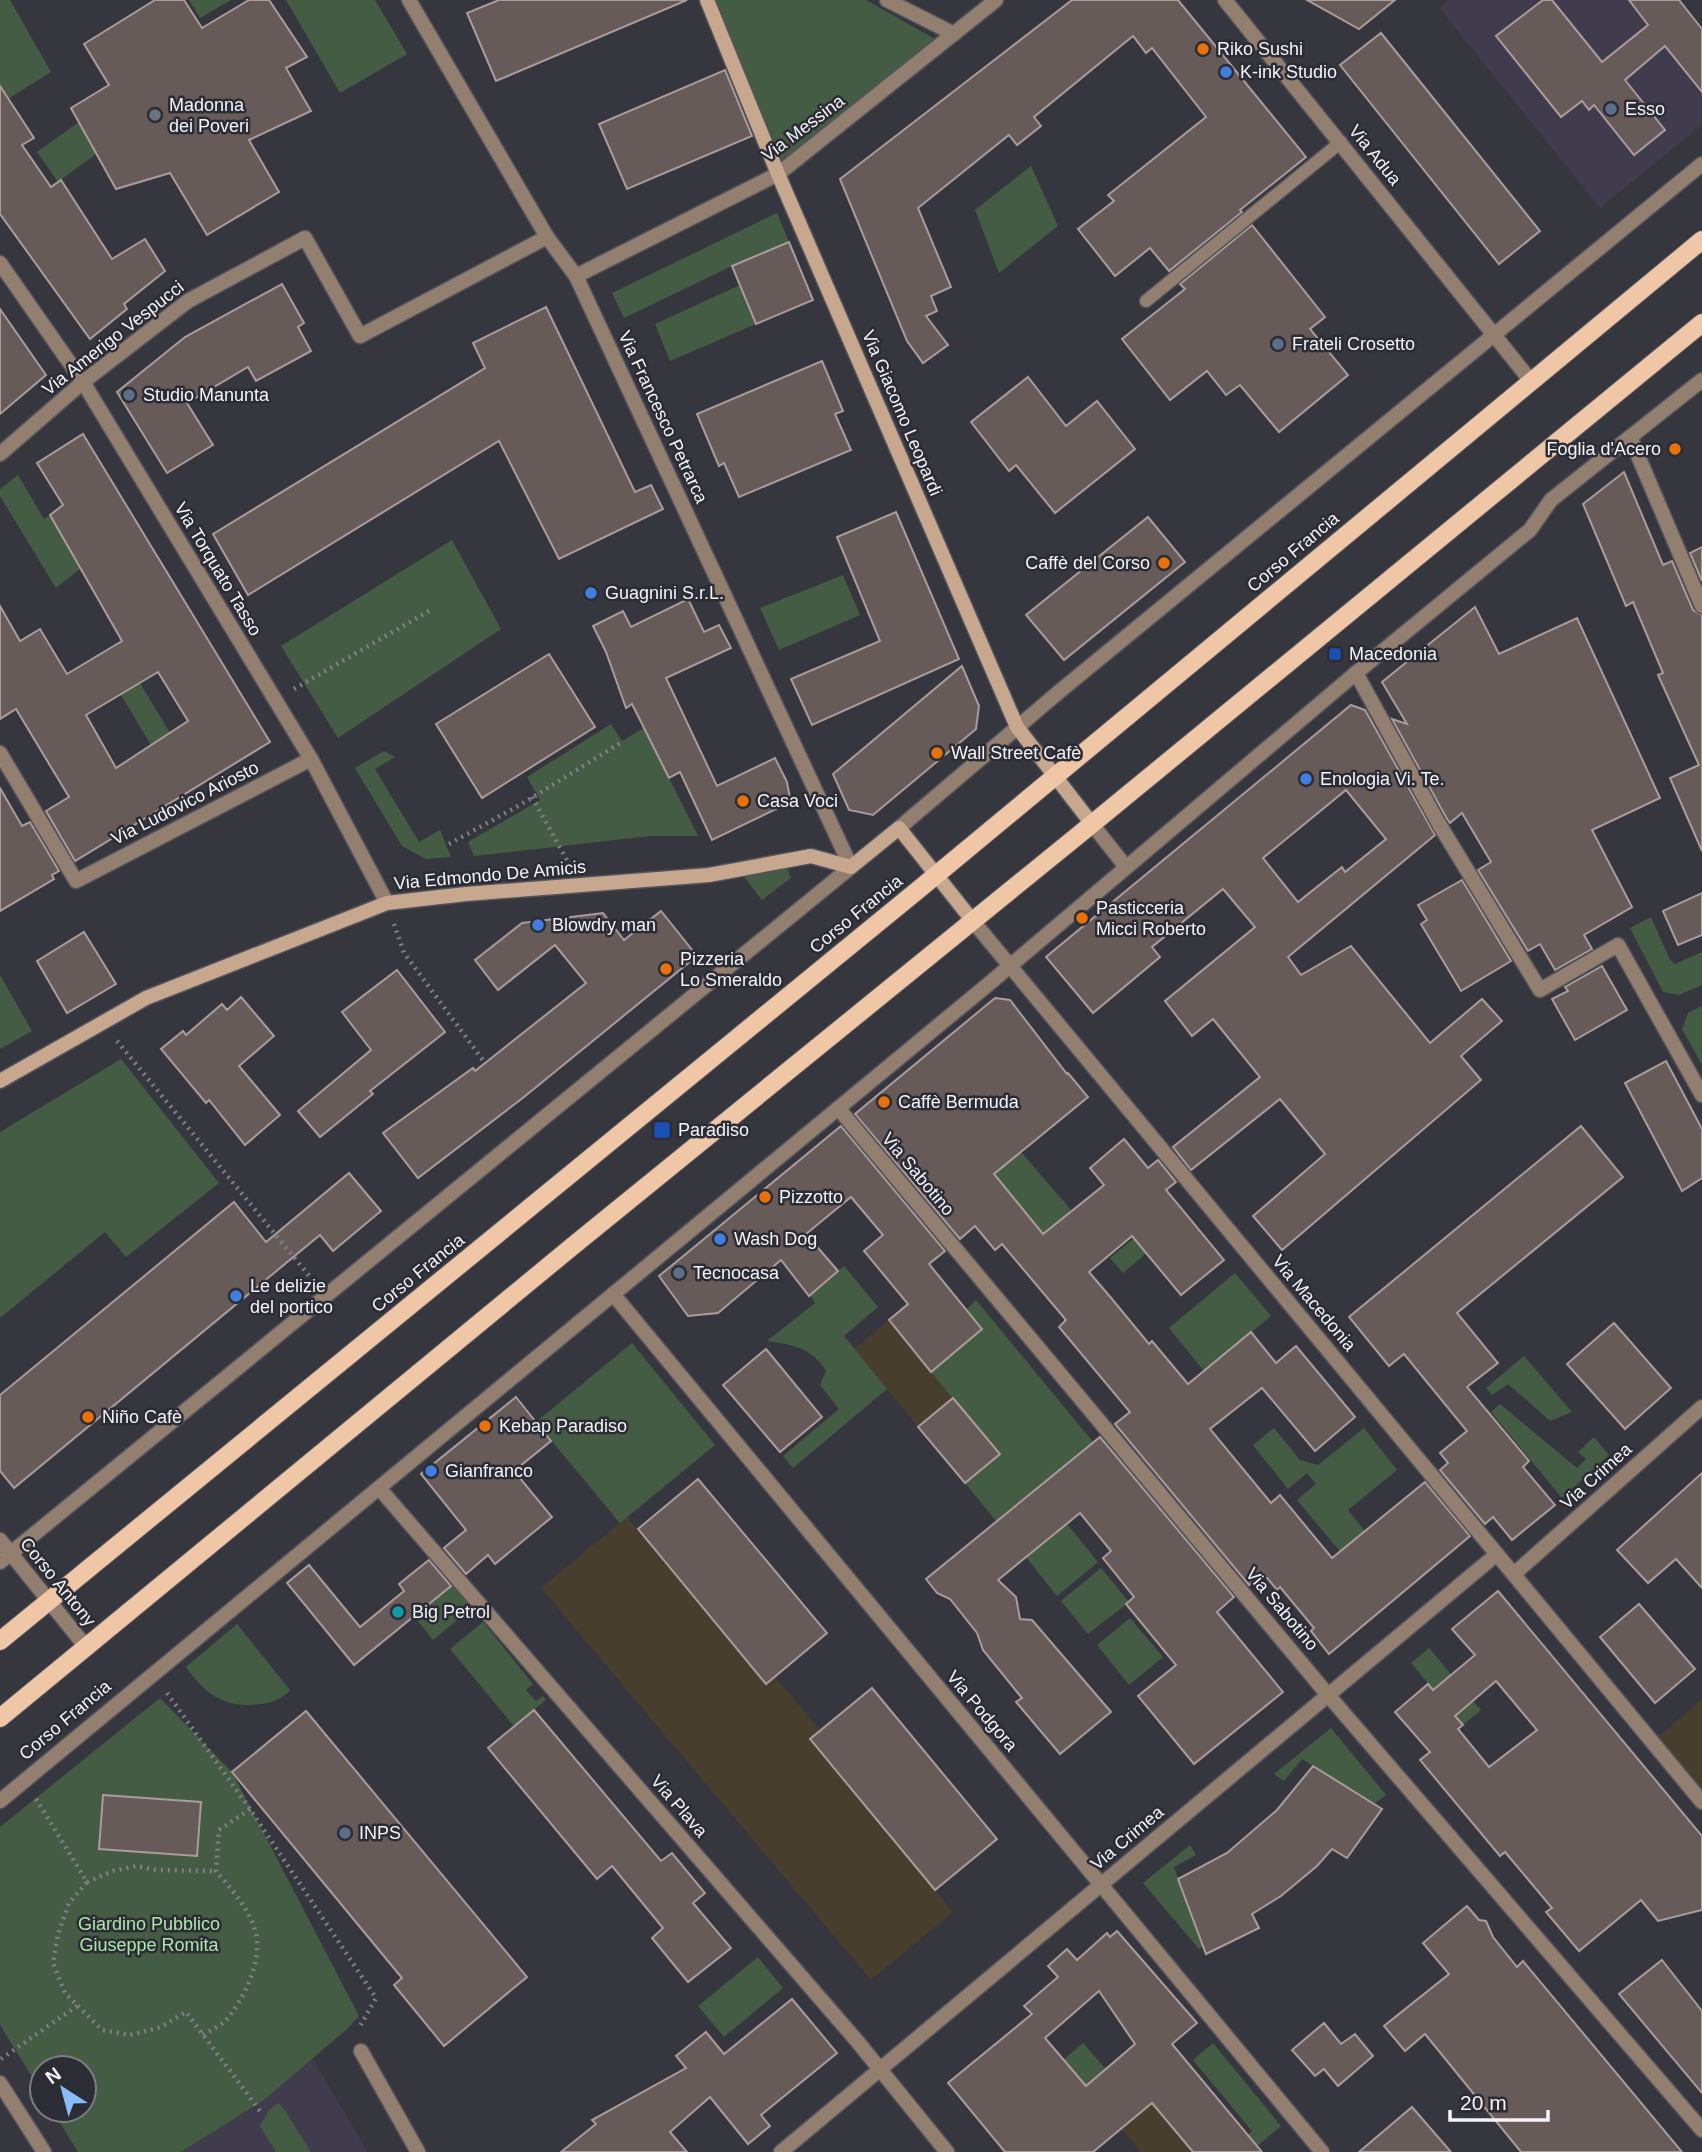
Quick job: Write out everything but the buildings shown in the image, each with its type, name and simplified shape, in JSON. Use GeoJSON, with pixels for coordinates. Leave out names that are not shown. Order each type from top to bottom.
{"type":"FeatureCollection","features":[{"type":"Feature","properties":{"kind":"main road","name":"Corso Francia"},"geometry":{"type":"LineString","coordinates":[[0,1641],[937,875],[1702,240]]}},
{"type":"Feature","properties":{"kind":"main road"},"geometry":{"type":"LineString","coordinates":[[0,1718],[1702,323]]}},
{"type":"Feature","properties":{"kind":"street","name":"Via Francesco Petrarca"},"geometry":{"type":"LineString","coordinates":[[409,0],[547,237],[576,276],[851,867]]}},
{"type":"Feature","properties":{"kind":"street","name":"Via Giacomo Leopardi"},"geometry":{"type":"LineString","coordinates":[[707,0],[778,174],[1017,727],[1091,824]]}},
{"type":"Feature","properties":{"kind":"street"},"geometry":{"type":"LineString","coordinates":[[887,0],[954,34]]}},
{"type":"Feature","properties":{"kind":"street","name":"Via Messina"},"geometry":{"type":"LineString","coordinates":[[576,276],[778,174],[996,0]]}},
{"type":"Feature","properties":{"kind":"street","name":"Via Adua"},"geometry":{"type":"LineString","coordinates":[[1225,0],[1531,381]]}},
{"type":"Feature","properties":{"kind":"street"},"geometry":{"type":"LineString","coordinates":[[5,1558],[899,828],[1017,727],[1701,166]]}},
{"type":"Feature","properties":{"kind":"street","name":"Via Amerigo Vespucci"},"geometry":{"type":"LineString","coordinates":[[0,454],[83,382],[188,301],[305,238],[360,337],[547,237]]}},
{"type":"Feature","properties":{"kind":"street","name":"Via Torquato Tasso"},"geometry":{"type":"LineString","coordinates":[[0,263],[83,382],[311,759],[387,904]]}},
{"type":"Feature","properties":{"kind":"street","name":"Corso Francia"},"geometry":{"type":"LineString","coordinates":[[0,1801],[1009,966],[1530,530],[1551,500],[1702,380]]}},
{"type":"Feature","properties":{"kind":"street"},"geometry":{"type":"LineString","coordinates":[[1630,437],[1702,606]]}},
{"type":"Feature","properties":{"kind":"street"},"geometry":{"type":"LineString","coordinates":[[1356,673],[1439,824],[1540,990],[1618,945],[1702,1095]]}},
{"type":"Feature","properties":{"kind":"street","name":"Via Ludovico Ariosto"},"geometry":{"type":"LineString","coordinates":[[0,753],[76,881],[311,759]]}},
{"type":"Feature","properties":{"kind":"street"},"geometry":{"type":"LineString","coordinates":[[1091,824],[1126,867]]}},
{"type":"Feature","properties":{"kind":"street","name":"Via Macedonia"},"geometry":{"type":"LineString","coordinates":[[899,828],[1009,966],[1702,1801]]}},
{"type":"Feature","properties":{"kind":"street","name":"Via Edmondo De Amicis"},"geometry":{"type":"LineString","coordinates":[[0,1081],[146,998],[387,904],[709,875],[811,856],[851,867]]}},
{"type":"Feature","properties":{"kind":"street","name":"Via Sabotino"},"geometry":{"type":"LineString","coordinates":[[838,1108],[1328,1695],[1702,2130]]}},
{"type":"Feature","properties":{"kind":"street","name":"Via Podgora"},"geometry":{"type":"LineString","coordinates":[[613,1294],[1322,2152]]}},
{"type":"Feature","properties":{"kind":"street","name":"Via Crimea"},"geometry":{"type":"LineString","coordinates":[[1514,1574],[1702,1407]]}},
{"type":"Feature","properties":{"kind":"street","name":"Via Plava"},"geometry":{"type":"LineString","coordinates":[[379,1488],[880,2069],[947,2152]]}},
{"type":"Feature","properties":{"kind":"street","name":"Corso Antony"},"geometry":{"type":"LineString","coordinates":[[0,1540],[5,1558],[48,1601],[86,1647]]}},
{"type":"Feature","properties":{"kind":"street","name":"Via Crimea"},"geometry":{"type":"LineString","coordinates":[[781,2152],[1497,1554]]}},
{"type":"Feature","properties":{"kind":"street"},"geometry":{"type":"LineString","coordinates":[[361,2052],[418,2152]]}},
{"type":"Feature","properties":{"kind":"street"},"geometry":{"type":"LineString","coordinates":[[0,2083],[44,2152]]}},
{"type":"Feature","properties":{"kind":"lane"},"geometry":{"type":"LineString","coordinates":[[1146,301],[1341,142]]}},
{"type":"Feature","properties":{"kind":"path"},"geometry":{"type":"LineString","coordinates":[[275,700],[429,611]]}},
{"type":"Feature","properties":{"kind":"path"},"geometry":{"type":"LineString","coordinates":[[449,844],[622,742]]}},
{"type":"Feature","properties":{"kind":"path"},"geometry":{"type":"LineString","coordinates":[[532,797],[580,885]]}},
{"type":"Feature","properties":{"kind":"path"},"geometry":{"type":"LineString","coordinates":[[387,904],[404,953],[485,1063]]}},
{"type":"Feature","properties":{"kind":"path"},"geometry":{"type":"LineString","coordinates":[[101,1022],[325,1295]]}},
{"type":"Feature","properties":{"kind":"path"},"geometry":{"type":"LineString","coordinates":[[153,1674],[250,1809],[376,1998],[357,2031]]}},
{"type":"Feature","properties":{"kind":"path"},"geometry":{"type":"LineString","coordinates":[[24,1781],[87,1882]]}},
{"type":"Feature","properties":{"kind":"path"},"geometry":{"type":"LineString","coordinates":[[203,2035],[223,2022],[237,2005],[256,1958],[256,1932],[241,1901],[216,1871],[219,1830],[250,1809]]}},
{"type":"Feature","properties":{"kind":"path"},"geometry":{"type":"LineString","coordinates":[[216,1871],[156,1870],[136,1866],[113,1871],[87,1882],[69,1903],[58,1934],[53,1963],[65,1993],[102,2030],[130,2035],[161,2028],[186,2012],[260,2111]]}},
{"type":"Feature","properties":{"kind":"path"},"geometry":{"type":"LineString","coordinates":[[0,2060],[77,2006]]}},
{"type":"Feature","properties":{"kind":"shaded area","name":"Esso"},"geometry":{"type":"Polygon","coordinates":[[[1449,0],[1629,0],[1702,92],[1702,125],[1600,208],[1439,8],[1449,0]]]}},
{"type":"Feature","properties":{"kind":"shaded area"},"geometry":{"type":"Polygon","coordinates":[[[889,1320],[953,1398],[918,1427],[854,1349],[889,1320]]]}},
{"type":"Feature","properties":{"kind":"shaded area"},"geometry":{"type":"Polygon","coordinates":[[[627,1517],[766,1683],[775,1677],[821,1731],[811,1740],[953,1912],[871,1980],[541,1588],[627,1517]]]}},
{"type":"Feature","properties":{"kind":"shaded area"},"geometry":{"type":"Polygon","coordinates":[[[1702,1699],[1702,1792],[1658,1737],[1702,1699]]]}},
{"type":"Feature","properties":{"kind":"shaded area"},"geometry":{"type":"Polygon","coordinates":[[[312,2058],[368,2152],[181,2152],[264,2100],[312,2058]]]}},
{"type":"Feature","properties":{"kind":"shaded area"},"geometry":{"type":"Polygon","coordinates":[[[1131,2078],[1193,2152],[1141,2152],[1101,2105],[1131,2078]]]}},
{"type":"Feature","properties":{"kind":"green space"},"geometry":{"type":"Polygon","coordinates":[[[0,0],[10,0],[51,72],[0,104],[0,0]]]}},
{"type":"Feature","properties":{"kind":"green space"},"geometry":{"type":"Polygon","coordinates":[[[189,0],[231,0],[200,18],[189,0]]]}},
{"type":"Feature","properties":{"kind":"green space"},"geometry":{"type":"Polygon","coordinates":[[[286,0],[375,0],[407,54],[340,93],[286,0]]]}},
{"type":"Feature","properties":{"kind":"green space"},"geometry":{"type":"Polygon","coordinates":[[[707,0],[866,0],[942,43],[778,174],[707,0]]]}},
{"type":"Feature","properties":{"kind":"green space"},"geometry":{"type":"Polygon","coordinates":[[[79,122],[96,154],[58,182],[37,152],[79,122]]]}},
{"type":"Feature","properties":{"kind":"green space"},"geometry":{"type":"Polygon","coordinates":[[[1031,166],[1058,226],[999,273],[975,210],[1031,166]]]}},
{"type":"Feature","properties":{"kind":"green space"},"geometry":{"type":"Polygon","coordinates":[[[777,213],[789,242],[624,318],[612,293],[777,213]]]}},
{"type":"Feature","properties":{"kind":"green space"},"geometry":{"type":"Polygon","coordinates":[[[740,285],[756,324],[670,361],[655,324],[740,285]]]}},
{"type":"Feature","properties":{"kind":"green space"},"geometry":{"type":"Polygon","coordinates":[[[18,475],[44,519],[50,515],[65,542],[85,565],[56,588],[0,496],[0,489],[18,475]]]}},
{"type":"Feature","properties":{"kind":"green space"},"geometry":{"type":"Polygon","coordinates":[[[452,540],[501,629],[338,738],[281,646],[452,540]]]}},
{"type":"Feature","properties":{"kind":"green space"},"geometry":{"type":"Polygon","coordinates":[[[843,575],[860,615],[779,650],[760,608],[843,575]]]}},
{"type":"Feature","properties":{"kind":"green space"},"geometry":{"type":"Polygon","coordinates":[[[137,678],[170,733],[151,745],[118,690],[137,678]]]}},
{"type":"Feature","properties":{"kind":"green space"},"geometry":{"type":"Polygon","coordinates":[[[611,724],[622,741],[644,728],[698,836],[650,836],[474,856],[468,842],[540,800],[527,777],[611,724]]]}},
{"type":"Feature","properties":{"kind":"green space"},"geometry":{"type":"Polygon","coordinates":[[[384,751],[395,757],[375,769],[419,842],[440,830],[451,857],[426,859],[402,846],[355,768],[384,751]]]}},
{"type":"Feature","properties":{"kind":"green space"},"geometry":{"type":"Polygon","coordinates":[[[787,868],[791,878],[762,900],[744,877],[787,868]]]}},
{"type":"Feature","properties":{"kind":"green space"},"geometry":{"type":"Polygon","coordinates":[[[1651,917],[1670,960],[1675,964],[1702,952],[1702,985],[1679,995],[1663,992],[1630,928],[1651,917]]]}},
{"type":"Feature","properties":{"kind":"green space"},"geometry":{"type":"Polygon","coordinates":[[[0,975],[32,1031],[0,1049],[0,975]]]}},
{"type":"Feature","properties":{"kind":"green space"},"geometry":{"type":"Polygon","coordinates":[[[1702,1006],[1702,1065],[1682,1029],[1688,1013],[1702,1006]]]}},
{"type":"Feature","properties":{"kind":"green space"},"geometry":{"type":"Polygon","coordinates":[[[121,1059],[219,1183],[126,1257],[105,1232],[0,1318],[0,1132],[121,1059]]]}},
{"type":"Feature","properties":{"kind":"green space"},"geometry":{"type":"Polygon","coordinates":[[[1021,1152],[1072,1211],[1044,1234],[994,1174],[1021,1152]]]}},
{"type":"Feature","properties":{"kind":"green space"},"geometry":{"type":"Polygon","coordinates":[[[1177,1203],[1189,1217],[1123,1273],[1110,1258],[1177,1203]]]}},
{"type":"Feature","properties":{"kind":"green space"},"geometry":{"type":"Polygon","coordinates":[[[844,1266],[878,1307],[844,1336],[887,1389],[793,1468],[783,1456],[839,1409],[820,1385],[826,1371],[815,1357],[793,1346],[767,1341],[815,1303],[810,1295],[844,1266]]]}},
{"type":"Feature","properties":{"kind":"green space"},"geometry":{"type":"Polygon","coordinates":[[[1235,1273],[1271,1316],[1204,1371],[1169,1328],[1235,1273]]]}},
{"type":"Feature","properties":{"kind":"green space"},"geometry":{"type":"Polygon","coordinates":[[[976,1300],[1093,1442],[996,1521],[965,1483],[999,1454],[931,1372],[982,1329],[966,1310],[976,1300]]]}},
{"type":"Feature","properties":{"kind":"green space"},"geometry":{"type":"Polygon","coordinates":[[[632,1343],[715,1445],[620,1523],[536,1422],[632,1343]]]}},
{"type":"Feature","properties":{"kind":"green space"},"geometry":{"type":"Polygon","coordinates":[[[1524,1356],[1572,1412],[1550,1421],[1508,1384],[1492,1395],[1486,1388],[1524,1356]]]}},
{"type":"Feature","properties":{"kind":"green space"},"geometry":{"type":"Polygon","coordinates":[[[1500,1404],[1577,1468],[1586,1459],[1578,1452],[1594,1437],[1609,1455],[1562,1498],[1491,1412],[1500,1404]]]}},
{"type":"Feature","properties":{"kind":"green space"},"geometry":{"type":"Polygon","coordinates":[[[1274,1428],[1300,1460],[1318,1465],[1364,1428],[1397,1470],[1348,1510],[1367,1534],[1343,1555],[1297,1500],[1316,1484],[1307,1473],[1288,1489],[1253,1445],[1274,1428]]]}},
{"type":"Feature","properties":{"kind":"green space"},"geometry":{"type":"Polygon","coordinates":[[[1067,1524],[1098,1562],[1057,1596],[1026,1557],[1067,1524]]]}},
{"type":"Feature","properties":{"kind":"green space"},"geometry":{"type":"Polygon","coordinates":[[[1101,1568],[1129,1602],[1088,1634],[1061,1601],[1101,1568]]]}},
{"type":"Feature","properties":{"kind":"green space"},"geometry":{"type":"Polygon","coordinates":[[[452,1585],[472,1608],[433,1640],[414,1616],[452,1585]]]}},
{"type":"Feature","properties":{"kind":"green space"},"geometry":{"type":"Polygon","coordinates":[[[1130,1618],[1163,1657],[1129,1685],[1097,1645],[1130,1618]]]}},
{"type":"Feature","properties":{"kind":"green space"},"geometry":{"type":"Polygon","coordinates":[[[483,1622],[533,1684],[526,1690],[536,1701],[543,1696],[546,1700],[514,1726],[450,1649],[483,1622]]]}},
{"type":"Feature","properties":{"kind":"green space"},"geometry":{"type":"Polygon","coordinates":[[[237,1624],[290,1690],[280,1698],[269,1703],[248,1705],[227,1702],[209,1692],[186,1667],[237,1624]]]}},
{"type":"Feature","properties":{"kind":"green space"},"geometry":{"type":"Polygon","coordinates":[[[1429,1648],[1481,1710],[1463,1725],[1411,1663],[1429,1648]]]}},
{"type":"Feature","properties":{"kind":"green space","name":"Giardino Pubblico Giuseppe Romita"},"geometry":{"type":"Polygon","coordinates":[[[160,1698],[232,1772],[359,2016],[264,2100],[181,2152],[78,2152],[61,2124],[98,2124],[98,2054],[28,2054],[28,2070],[0,2025],[0,1827],[160,1698]]]}},
{"type":"Feature","properties":{"kind":"green space"},"geometry":{"type":"Polygon","coordinates":[[[1331,1728],[1386,1795],[1374,1804],[1302,1759],[1284,1781],[1274,1774],[1331,1728]]]}},
{"type":"Feature","properties":{"kind":"green space"},"geometry":{"type":"Polygon","coordinates":[[[1190,1845],[1196,1855],[1174,1867],[1203,1946],[1199,1949],[1143,1883],[1190,1845]]]}},
{"type":"Feature","properties":{"kind":"green space"},"geometry":{"type":"Polygon","coordinates":[[[758,1957],[783,1988],[724,2037],[698,2006],[758,1957]]]}},
{"type":"Feature","properties":{"kind":"green space"},"geometry":{"type":"Polygon","coordinates":[[[1083,2043],[1121,2087],[1101,2105],[1063,2060],[1083,2043]]]}},
{"type":"Feature","properties":{"kind":"green space"},"geometry":{"type":"Polygon","coordinates":[[[1213,2043],[1281,2126],[1250,2152],[1228,2152],[1252,2131],[1193,2060],[1213,2043]]]}},
{"type":"Feature","properties":{"kind":"green space"},"geometry":{"type":"Polygon","coordinates":[[[278,2103],[311,2152],[276,2152],[260,2126],[269,2110],[278,2103]]]}},
{"type":"Feature","properties":{"kind":"place","name":"Riko Sushi"},"geometry":{"type":"Point","coordinates":[1203,49]}},
{"type":"Feature","properties":{"kind":"place","name":"K-ink Studio"},"geometry":{"type":"Point","coordinates":[1226,72]}},
{"type":"Feature","properties":{"kind":"place","name":"Esso"},"geometry":{"type":"Point","coordinates":[1611,109]}},
{"type":"Feature","properties":{"kind":"place","name":"Madonna dei Poveri"},"geometry":{"type":"Point","coordinates":[155,115]}},
{"type":"Feature","properties":{"kind":"place","name":"Frateli Crosetto"},"geometry":{"type":"Point","coordinates":[1278,344]}},
{"type":"Feature","properties":{"kind":"place","name":"Studio Manunta"},"geometry":{"type":"Point","coordinates":[129,395]}},
{"type":"Feature","properties":{"kind":"place","name":"Foglia d'Acero"},"geometry":{"type":"Point","coordinates":[1675,449]}},
{"type":"Feature","properties":{"kind":"place","name":"Caffè del Corso"},"geometry":{"type":"Point","coordinates":[1164,563]}},
{"type":"Feature","properties":{"kind":"place","name":"Guagnini S.r.L."},"geometry":{"type":"Point","coordinates":[591,593]}},
{"type":"Feature","properties":{"kind":"place","name":"Macedonia"},"geometry":{"type":"Point","coordinates":[1335,654]}},
{"type":"Feature","properties":{"kind":"place","name":"Wall Street Cafè"},"geometry":{"type":"Point","coordinates":[937,753]}},
{"type":"Feature","properties":{"kind":"place","name":"Enologia Vi. Te."},"geometry":{"type":"Point","coordinates":[1306,779]}},
{"type":"Feature","properties":{"kind":"place","name":"Casa Voci"},"geometry":{"type":"Point","coordinates":[743,801]}},
{"type":"Feature","properties":{"kind":"place","name":"Pasticceria Micci Roberto"},"geometry":{"type":"Point","coordinates":[1082,918]}},
{"type":"Feature","properties":{"kind":"place","name":"Blowdry man"},"geometry":{"type":"Point","coordinates":[538,925]}},
{"type":"Feature","properties":{"kind":"place","name":"Pizzeria Lo Smeraldo"},"geometry":{"type":"Point","coordinates":[666,969]}},
{"type":"Feature","properties":{"kind":"place","name":"Caffè Bermuda"},"geometry":{"type":"Point","coordinates":[884,1102]}},
{"type":"Feature","properties":{"kind":"place","name":"Paradiso"},"geometry":{"type":"Point","coordinates":[662,1130]}},
{"type":"Feature","properties":{"kind":"place","name":"Pizzotto"},"geometry":{"type":"Point","coordinates":[765,1197]}},
{"type":"Feature","properties":{"kind":"place","name":"Wash Dog"},"geometry":{"type":"Point","coordinates":[720,1239]}},
{"type":"Feature","properties":{"kind":"place","name":"Tecnocasa"},"geometry":{"type":"Point","coordinates":[679,1273]}},
{"type":"Feature","properties":{"kind":"place","name":"Le delizie del portico"},"geometry":{"type":"Point","coordinates":[236,1296]}},
{"type":"Feature","properties":{"kind":"place","name":"Niño Cafè"},"geometry":{"type":"Point","coordinates":[88,1417]}},
{"type":"Feature","properties":{"kind":"place","name":"Kebap Paradiso"},"geometry":{"type":"Point","coordinates":[485,1426]}},
{"type":"Feature","properties":{"kind":"place","name":"Gianfranco"},"geometry":{"type":"Point","coordinates":[431,1471]}},
{"type":"Feature","properties":{"kind":"place","name":"Big Petrol"},"geometry":{"type":"Point","coordinates":[398,1612]}},
{"type":"Feature","properties":{"kind":"place","name":"INPS"},"geometry":{"type":"Point","coordinates":[345,1833]}}]}
